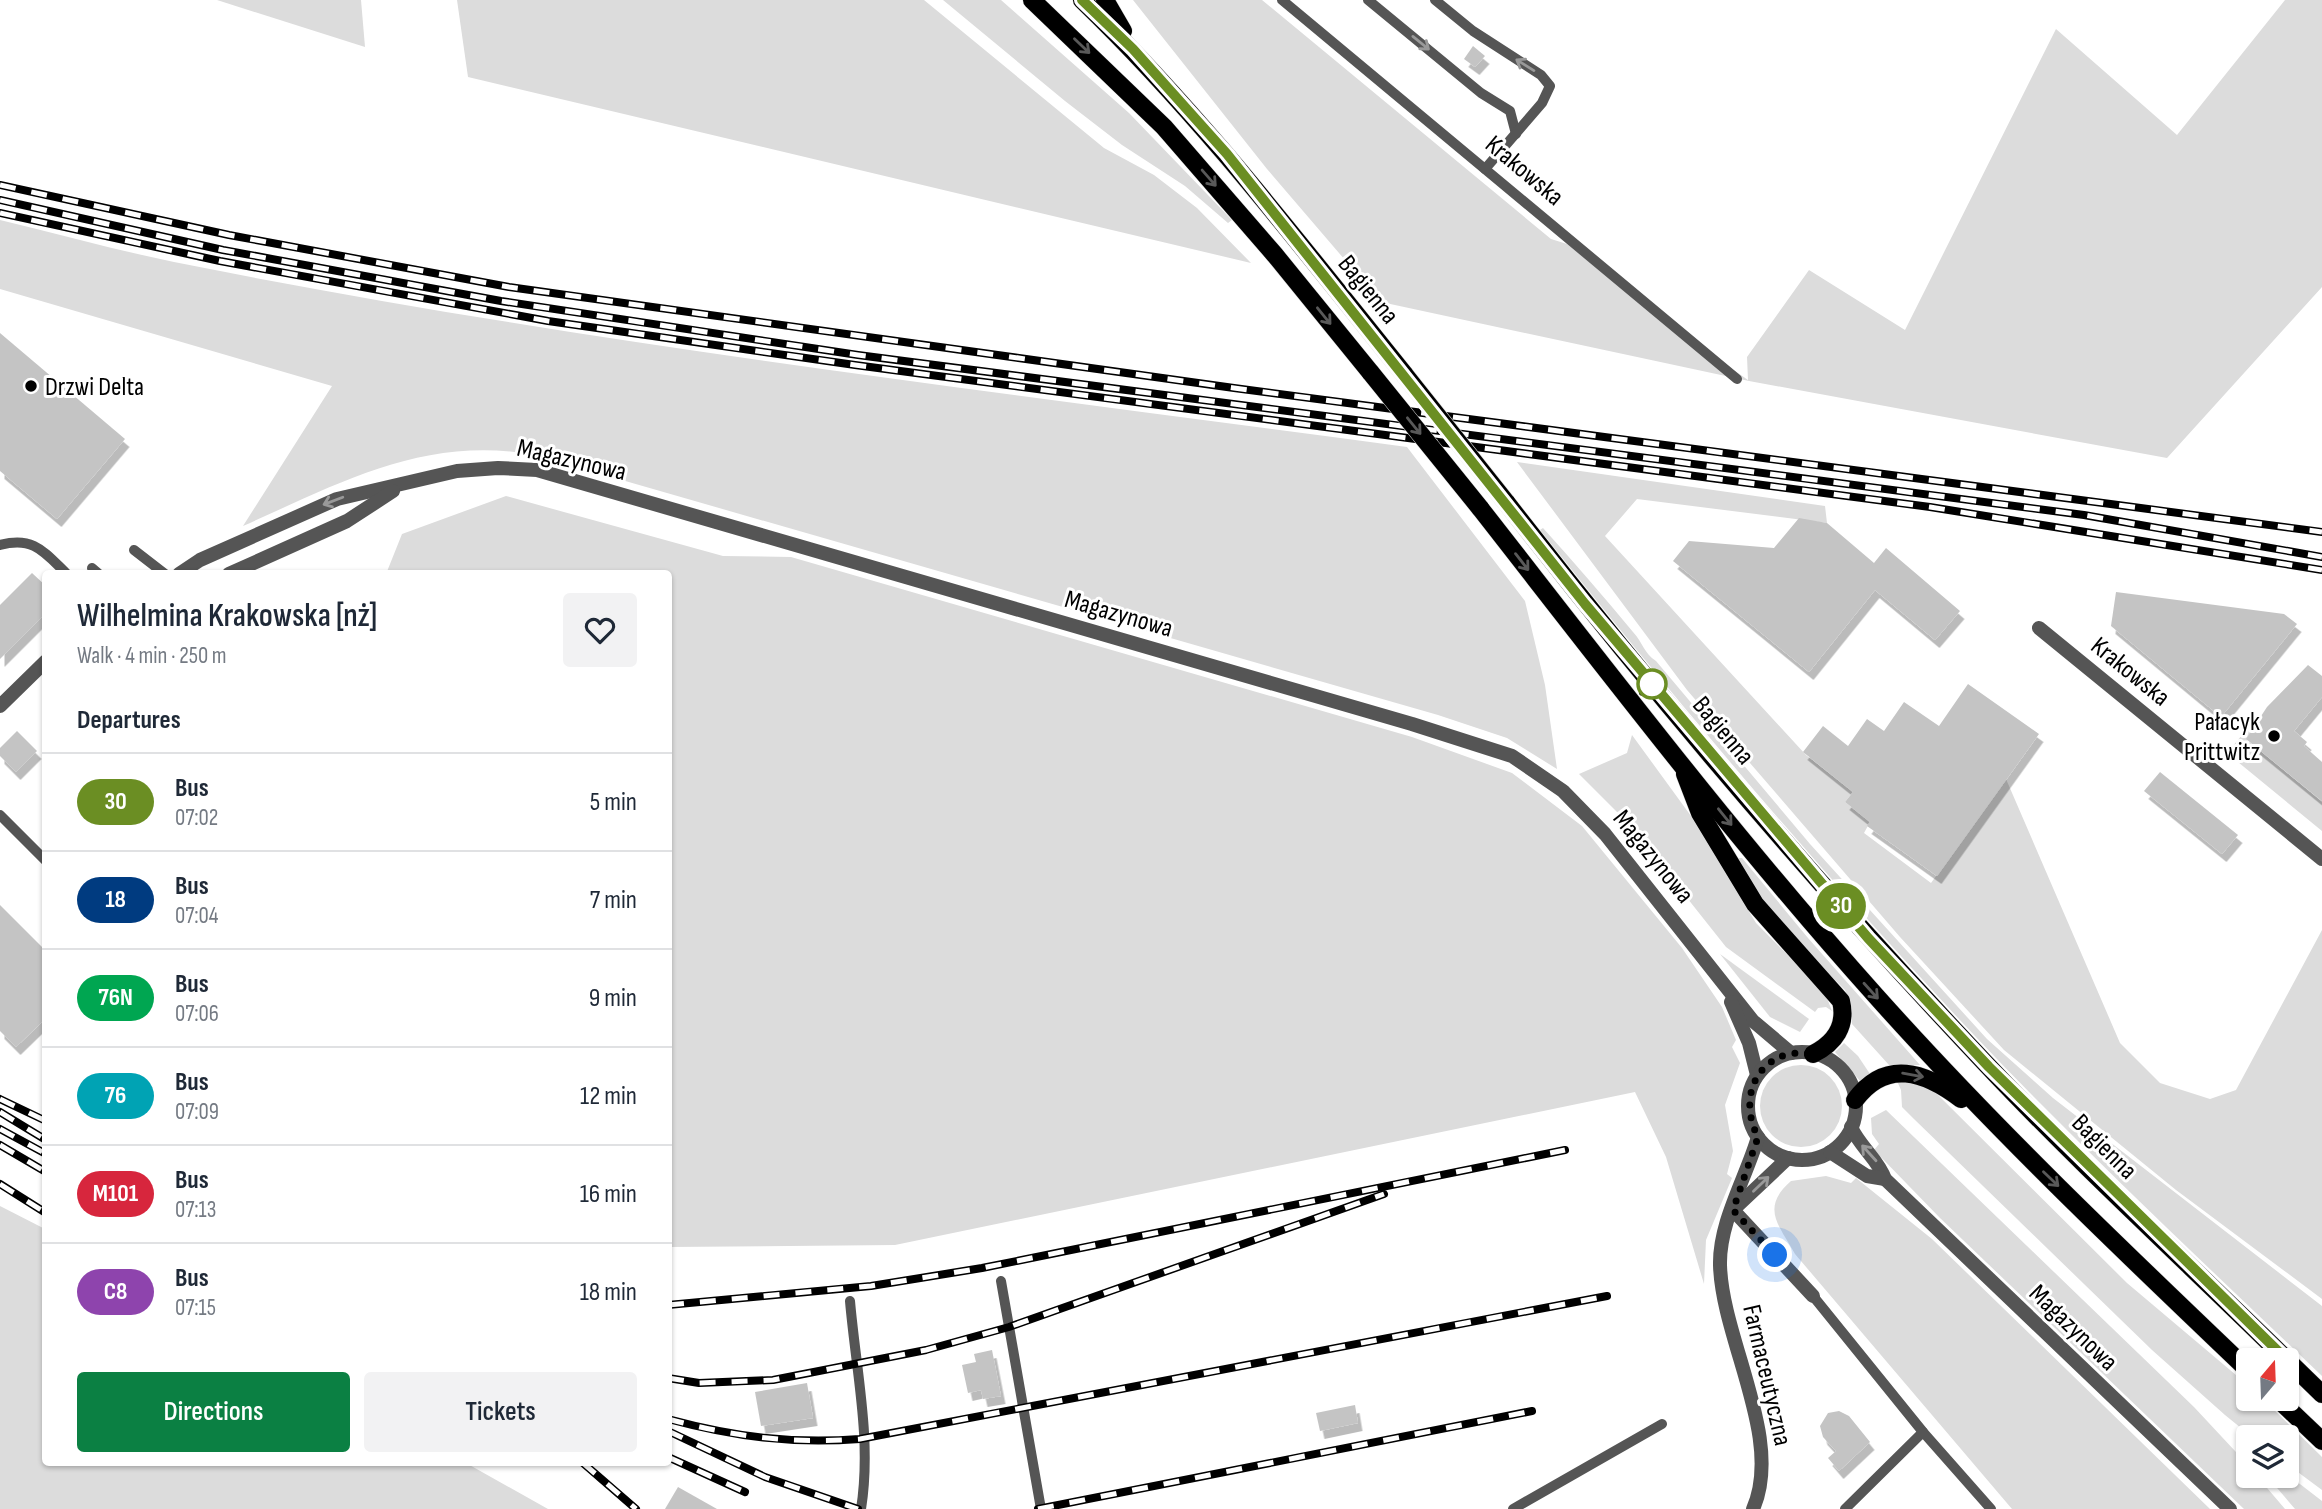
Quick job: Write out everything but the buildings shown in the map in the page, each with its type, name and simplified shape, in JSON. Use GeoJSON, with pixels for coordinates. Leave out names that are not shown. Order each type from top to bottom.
{"type":"FeatureCollection","features":[{"type":"Feature","properties":{"kind":"main road","name":"Bagienna"},"geometry":{"type":"LineString","coordinates":[[1032,0],[1164,127],[1306,293],[1682,764],[1833,948],[2002,1131],[2236,1358]]}},
{"type":"Feature","properties":{"kind":"main road","name":"Bagienna"},"geometry":{"type":"LineString","coordinates":[[1082,0],[1133,49],[1227,154],[1594,614],[1868,938],[1989,1067],[2275,1348]]}},
{"type":"Feature","properties":{"kind":"main road"},"geometry":{"type":"LineString","coordinates":[[1105,0],[1133,49]]}},
{"type":"Feature","properties":{"kind":"main road"},"geometry":{"type":"LineString","coordinates":[[1682,764],[1700,813],[1755,904],[1840,1001],[1843,1010],[1840,1030],[1830,1043],[1813,1054]]}},
{"type":"Feature","properties":{"kind":"main road"},"geometry":{"type":"LineString","coordinates":[[1855,1100],[1865,1087],[1881,1077],[1895,1073],[1921,1076],[1938,1082],[2002,1131]]}},
{"type":"Feature","properties":{"kind":"main road","name":"Bagienna"},"geometry":{"type":"LineString","coordinates":[[2300,1373],[2322,1394]]}},
{"type":"Feature","properties":{"kind":"main road"},"geometry":{"type":"LineString","coordinates":[[2291,1411],[2322,1441]]}},
{"type":"Feature","properties":{"kind":"street","name":"Magazynowa"},"geometry":{"type":"LineString","coordinates":[[185,570],[200,560],[337,499],[457,471],[483,468],[537,470],[1491,748],[1533,768],[1590,817],[1693,944],[1726,990],[1753,1021],[1791,1053]]}},
{"type":"Feature","properties":{"kind":"street","name":"Magazynowa"},"geometry":{"type":"LineString","coordinates":[[238,570],[347,521],[400,486]]}},
{"type":"Feature","properties":{"kind":"street","name":"Krakowska"},"geometry":{"type":"LineString","coordinates":[[2039,628],[2322,859]]}},
{"type":"Feature","properties":{"kind":"street"},"geometry":{"type":"LineString","coordinates":[[0,706],[42,665]]}},
{"type":"Feature","properties":{"kind":"street","name":"Magazynowa"},"geometry":{"type":"LineString","coordinates":[[1726,990],[1749,1043],[1757,1076]]}},
{"type":"Feature","properties":{"kind":"street"},"geometry":{"type":"LineString","coordinates":[[1791,1053],[1813,1054],[1826,1058],[1846,1075],[1855,1100],[1851,1127],[1846,1137],[1830,1152],[1810,1159],[1788,1158],[1771,1151],[1758,1137],[1751,1126],[1748,1100],[1757,1076],[1766,1065],[1791,1053]]}},
{"type":"Feature","properties":{"kind":"street","name":"Magazynowa"},"geometry":{"type":"LineString","coordinates":[[1851,1127],[1865,1151],[1880,1166],[1885,1179],[2230,1509]]}},
{"type":"Feature","properties":{"kind":"street","name":"Farmaceutyczna"},"geometry":{"type":"LineString","coordinates":[[1754,1509],[1762,1487],[1763,1456],[1734,1339],[1720,1266],[1723,1235],[1758,1137]]}},
{"type":"Feature","properties":{"kind":"street","name":"Magazynowa"},"geometry":{"type":"LineString","coordinates":[[1830,1152],[1867,1176],[1885,1179]]}},
{"type":"Feature","properties":{"kind":"street","name":"Farmaceutyczna"},"geometry":{"type":"LineString","coordinates":[[1733,1210],[1788,1158]]}},
{"type":"Feature","properties":{"kind":"street"},"geometry":{"type":"LineString","coordinates":[[1733,1210],[1813,1296]]}},
{"type":"Feature","properties":{"kind":"lane","name":"Krakowska"},"geometry":{"type":"LineString","coordinates":[[1282,0],[1737,379]]}},
{"type":"Feature","properties":{"kind":"lane"},"geometry":{"type":"LineString","coordinates":[[1368,0],[1481,93],[1510,111],[1516,134]]}},
{"type":"Feature","properties":{"kind":"lane"},"geometry":{"type":"LineString","coordinates":[[1436,0],[1473,31],[1547,80],[1549,94],[1485,169]]}},
{"type":"Feature","properties":{"kind":"lane"},"geometry":{"type":"LineString","coordinates":[[0,545],[16,541],[27,542],[46,554],[63,570]]}},
{"type":"Feature","properties":{"kind":"lane"},"geometry":{"type":"LineString","coordinates":[[134,550],[160,570]]}},
{"type":"Feature","properties":{"kind":"lane"},"geometry":{"type":"LineString","coordinates":[[0,815],[42,857]]}},
{"type":"Feature","properties":{"kind":"lane"},"geometry":{"type":"LineString","coordinates":[[1001,1281],[1041,1509]]}},
{"type":"Feature","properties":{"kind":"lane"},"geometry":{"type":"LineString","coordinates":[[1813,1296],[1923,1432],[1991,1509]]}},
{"type":"Feature","properties":{"kind":"lane"},"geometry":{"type":"LineString","coordinates":[[850,1301],[866,1438],[867,1472],[861,1509]]}},
{"type":"Feature","properties":{"kind":"lane"},"geometry":{"type":"LineString","coordinates":[[1513,1509],[1662,1424]]}},
{"type":"Feature","properties":{"kind":"lane"},"geometry":{"type":"LineString","coordinates":[[1845,1509],[1923,1432]]}},
{"type":"Feature","properties":{"kind":"shaded area"},"geometry":{"type":"Polygon","coordinates":[[[217,0],[361,0],[365,47],[217,0]]]}},
{"type":"Feature","properties":{"kind":"shaded area"},"geometry":{"type":"Polygon","coordinates":[[[457,0],[924,0],[1104,148],[1154,175],[1197,208],[1251,263],[468,77],[457,0]]]}},
{"type":"Feature","properties":{"kind":"shaded area"},"geometry":{"type":"Polygon","coordinates":[[[943,0],[1001,0],[1129,113],[1232,220],[1228,223],[1185,186],[1122,145],[943,0]]]}},
{"type":"Feature","properties":{"kind":"shaded area"},"geometry":{"type":"Polygon","coordinates":[[[1133,0],[1262,0],[1551,239],[1567,244],[1655,315],[1748,380],[1747,357],[1809,270],[1905,330],[2056,29],[2177,135],[2285,0],[2322,0],[2322,287],[2167,458],[1749,381],[1381,302],[1267,169],[1133,0]]]}},
{"type":"Feature","properties":{"kind":"shaded area"},"geometry":{"type":"Polygon","coordinates":[[[0,220],[174,262],[481,318],[789,364],[1407,447],[1525,601],[1545,685],[1557,769],[1507,738],[1438,715],[535,455],[495,451],[420,457],[349,479],[243,526],[332,386],[0,289],[0,220]]]}},
{"type":"Feature","properties":{"kind":"shaded area"},"geometry":{"type":"Polygon","coordinates":[[[1517,462],[1825,506],[1827,523],[1637,499],[1605,536],[1806,755],[1853,792],[1845,802],[1870,822],[1864,833],[1931,883],[2006,779],[2120,1043],[2160,1083],[2210,1099],[2236,1090],[2322,930],[2322,1299],[2176,1190],[2004,1050],[1900,937],[1687,690],[1517,462]]]}},
{"type":"Feature","properties":{"kind":"shaded area"},"geometry":{"type":"Polygon","coordinates":[[[506,496],[723,556],[791,557],[1412,737],[1512,773],[1582,826],[1682,948],[1722,1007],[1736,1040],[1732,1047],[1740,1063],[1725,1105],[1733,1151],[1727,1174],[1732,1178],[1706,1240],[1704,1284],[1666,1157],[1635,1092],[895,1245],[672,1247],[672,570],[388,570],[402,534],[506,496]]]}},
{"type":"Feature","properties":{"kind":"shaded area"},"geometry":{"type":"Polygon","coordinates":[[[1543,528],[1611,606],[1649,655],[1810,844],[1987,1039],[2053,1098],[2322,1306],[2322,1376],[2300,1355],[2300,1348],[2293,1348],[2059,1122],[1917,974],[1698,724],[1540,530],[1543,528]]]}},
{"type":"Feature","properties":{"kind":"shaded area"},"geometry":{"type":"Polygon","coordinates":[[[2247,729],[2252,733],[2247,740],[2322,802],[2322,831],[2227,753],[2247,729]]]}},
{"type":"Feature","properties":{"kind":"shaded area"},"geometry":{"type":"Polygon","coordinates":[[[1632,735],[1691,816],[1756,923],[1825,993],[1832,1011],[1826,1007],[1818,1008],[1815,1012],[1726,947],[1626,821],[1579,774],[1627,753],[1632,735]]]}},
{"type":"Feature","properties":{"kind":"shaded area"},"geometry":{"type":"Polygon","coordinates":[[[1738,858],[1742,858],[1808,938],[1920,1065],[1889,1065],[1852,1024],[1852,1009],[1845,990],[1775,920],[1738,858]]]}},
{"type":"Feature","properties":{"kind":"shaded area"},"geometry":{"type":"Polygon","coordinates":[[[1720,954],[1809,1019],[1800,1032],[1770,1017],[1720,954]]]}},
{"type":"Feature","properties":{"kind":"shaded area"},"geometry":{"type":"Polygon","coordinates":[[[1844,1043],[1858,1056],[1870,1074],[1861,1082],[1835,1052],[1844,1043]]]}},
{"type":"Feature","properties":{"kind":"shaded area"},"geometry":{"type":"Polygon","coordinates":[[[1793,1065],[1809,1065],[1824,1072],[1835,1083],[1842,1098],[1839,1122],[1830,1135],[1809,1147],[1793,1147],[1778,1140],[1767,1129],[1760,1114],[1760,1098],[1767,1083],[1778,1072],[1793,1065]]]}},
{"type":"Feature","properties":{"kind":"shaded area"},"geometry":{"type":"Polygon","coordinates":[[[1907,1080],[1931,1088],[2127,1283],[2236,1375],[2236,1411],[2275,1411],[2289,1425],[2237,1425],[2225,1415],[2152,1350],[1902,1107],[1901,1090],[1897,1081],[1907,1080]]]}},
{"type":"Feature","properties":{"kind":"shaded area"},"geometry":{"type":"Polygon","coordinates":[[[1886,1110],[2194,1407],[2236,1452],[2236,1488],[2267,1488],[2285,1509],[2244,1509],[1940,1218],[1874,1150],[1879,1144],[1872,1134],[1871,1118],[1886,1110]]]}},
{"type":"Feature","properties":{"kind":"shaded area"},"geometry":{"type":"Polygon","coordinates":[[[1826,1176],[1851,1183],[1856,1178],[1932,1239],[2210,1509],[2012,1509],[1795,1254],[1783,1234],[1774,1208],[1782,1191],[1791,1181],[1826,1176]]]}},
{"type":"Feature","properties":{"kind":"shaded area"},"geometry":{"type":"Polygon","coordinates":[[[0,1206],[42,1227],[42,1466],[471,1466],[548,1509],[0,1509],[0,1206]]]}},
{"type":"Feature","properties":{"kind":"shaded area"},"geometry":{"type":"Polygon","coordinates":[[[2299,1434],[2322,1457],[2322,1490],[2299,1473],[2299,1434]]]}},
{"type":"Feature","properties":{"kind":"shaded area"},"geometry":{"type":"Polygon","coordinates":[[[2299,1483],[2322,1501],[2322,1509],[2295,1509],[2277,1488],[2299,1488],[2299,1483]]]}},
{"type":"Feature","properties":{"kind":"railway"},"geometry":{"type":"LineString","coordinates":[[0,185],[229,235],[509,287],[1234,388],[2322,532]]}},
{"type":"Feature","properties":{"kind":"railway"},"geometry":{"type":"LineString","coordinates":[[0,200],[223,250],[501,301],[858,355],[2084,515],[2322,557]]}},
{"type":"Feature","properties":{"kind":"railway"},"geometry":{"type":"LineString","coordinates":[[0,213],[220,261],[548,321],[855,365],[1930,507],[2322,570]]}},
{"type":"Feature","properties":{"kind":"railway"},"geometry":{"type":"LineString","coordinates":[[0,1099],[42,1119]]}},
{"type":"Feature","properties":{"kind":"railway"},"geometry":{"type":"LineString","coordinates":[[0,1112],[42,1138]]}},
{"type":"Feature","properties":{"kind":"railway"},"geometry":{"type":"LineString","coordinates":[[0,1129],[42,1152]]}},
{"type":"Feature","properties":{"kind":"railway"},"geometry":{"type":"LineString","coordinates":[[0,1145],[42,1170]]}},
{"type":"Feature","properties":{"kind":"railway"},"geometry":{"type":"LineString","coordinates":[[672,1305],[871,1286],[982,1268],[1565,1150]]}},
{"type":"Feature","properties":{"kind":"railway"},"geometry":{"type":"LineString","coordinates":[[0,1184],[42,1210]]}},
{"type":"Feature","properties":{"kind":"railway"},"geometry":{"type":"LineString","coordinates":[[672,1379],[699,1383],[773,1380],[926,1350],[1009,1327],[1384,1194]]}},
{"type":"Feature","properties":{"kind":"railway"},"geometry":{"type":"LineString","coordinates":[[672,1420],[763,1438],[810,1441],[860,1439],[1607,1296]]}},
{"type":"Feature","properties":{"kind":"railway"},"geometry":{"type":"LineString","coordinates":[[1038,1509],[1532,1411]]}},
{"type":"Feature","properties":{"kind":"railway"},"geometry":{"type":"LineString","coordinates":[[672,1433],[765,1477],[858,1509]]}},
{"type":"Feature","properties":{"kind":"railway"},"geometry":{"type":"LineString","coordinates":[[672,1459],[745,1492]]}},
{"type":"Feature","properties":{"kind":"railway"},"geometry":{"type":"LineString","coordinates":[[586,1466],[636,1509]]}},
{"type":"Feature","properties":{"kind":"bus line","name":"30"},"geometry":{"type":"LineString","coordinates":[[1082,0],[1133,49],[1227,154],[1585,604],[1868,938],[1989,1067],[2275,1348]]}},
{"type":"Feature","properties":{"kind":"place","name":"Drzwi Delta"},"geometry":{"type":"Point","coordinates":[31,386]}},
{"type":"Feature","properties":{"kind":"place","name":"Pałacyk Prittwitz"},"geometry":{"type":"Point","coordinates":[2274,736]}},
{"type":"Feature","properties":{"kind":"route"},"geometry":{"type":"LineString","coordinates":[[1652,684],[1632,701],[1682,764],[1700,813],[1755,904],[1827,983],[1836,994],[1843,1010],[1840,1030],[1823,1049],[1813,1054],[1791,1053],[1778,1058],[1766,1065],[1751,1087],[1748,1113],[1751,1126],[1758,1137],[1733,1210],[1775,1255]]}}]}
